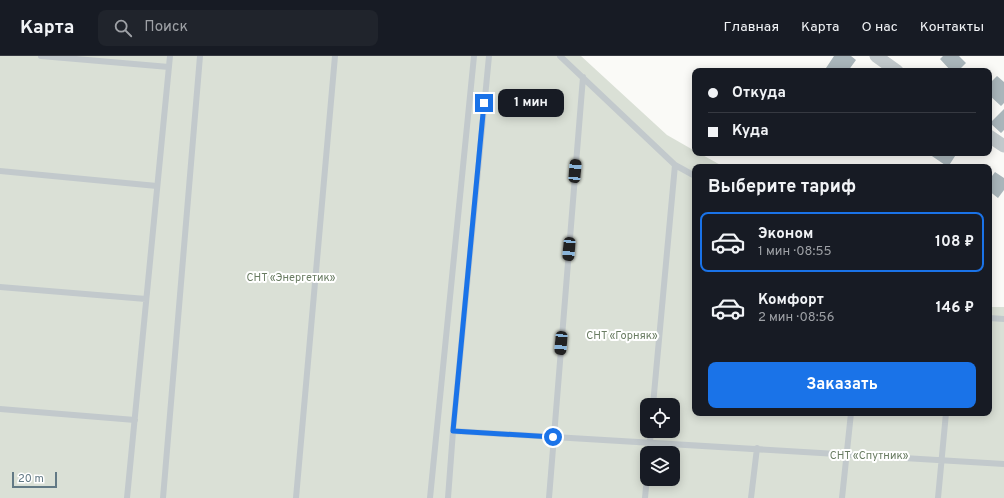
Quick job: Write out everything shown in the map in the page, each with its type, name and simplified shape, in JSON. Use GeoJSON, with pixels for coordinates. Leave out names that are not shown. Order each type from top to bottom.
{"type":"FeatureCollection","features":[{"type":"Feature","properties":{"kind":"street"},"geometry":{"type":"LineString","coordinates":[[876,56],[893,68]]}},
{"type":"Feature","properties":{"kind":"street"},"geometry":{"type":"LineString","coordinates":[[992,138],[1004,146]]}},
{"type":"Feature","properties":{"kind":"lane"},"geometry":{"type":"LineString","coordinates":[[41,56],[169,67]]}},
{"type":"Feature","properties":{"kind":"lane"},"geometry":{"type":"LineString","coordinates":[[127,498],[170,56]]}},
{"type":"Feature","properties":{"kind":"lane"},"geometry":{"type":"LineString","coordinates":[[163,498],[200,56]]}},
{"type":"Feature","properties":{"kind":"lane"},"geometry":{"type":"LineString","coordinates":[[296,498],[335,56]]}},
{"type":"Feature","properties":{"kind":"lane"},"geometry":{"type":"LineString","coordinates":[[430,498],[474,56]]}},
{"type":"Feature","properties":{"kind":"lane"},"geometry":{"type":"LineString","coordinates":[[448,498],[453,431],[489,56]]}},
{"type":"Feature","properties":{"kind":"lane"},"geometry":{"type":"LineString","coordinates":[[560,56],[675,165],[692,174]]}},
{"type":"Feature","properties":{"kind":"lane"},"geometry":{"type":"LineString","coordinates":[[549,498],[583,77]]}},
{"type":"Feature","properties":{"kind":"lane"},"geometry":{"type":"LineString","coordinates":[[655,398],[675,165]]}},
{"type":"Feature","properties":{"kind":"lane"},"geometry":{"type":"LineString","coordinates":[[0,172],[157,186]]}},
{"type":"Feature","properties":{"kind":"lane"},"geometry":{"type":"LineString","coordinates":[[0,287],[146,299]]}},
{"type":"Feature","properties":{"kind":"lane"},"geometry":{"type":"LineString","coordinates":[[992,318],[1004,319]]}},
{"type":"Feature","properties":{"kind":"lane"},"geometry":{"type":"LineString","coordinates":[[0,409],[135,420]]}},
{"type":"Feature","properties":{"kind":"lane"},"geometry":{"type":"LineString","coordinates":[[842,498],[850,416]]}},
{"type":"Feature","properties":{"kind":"lane"},"geometry":{"type":"LineString","coordinates":[[938,498],[946,416]]}},
{"type":"Feature","properties":{"kind":"lane"},"geometry":{"type":"LineString","coordinates":[[453,431],[757,448],[1004,464]]}},
{"type":"Feature","properties":{"kind":"lane"},"geometry":{"type":"LineString","coordinates":[[650,438],[650,446]]}},
{"type":"Feature","properties":{"kind":"lane"},"geometry":{"type":"LineString","coordinates":[[751,498],[757,448]]}},
{"type":"Feature","properties":{"kind":"lane"},"geometry":{"type":"LineString","coordinates":[[645,498],[646,486]]}},
{"type":"Feature","properties":{"kind":"green space","name":"СНТ «Энергетик»"},"geometry":{"type":"Polygon","coordinates":[[[0,56],[581,56],[667,135],[692,149],[692,156],[704,156],[719,164],[692,164],[692,416],[992,416],[992,307],[1004,307],[1004,498],[0,498],[0,56]]]}},
{"type":"Feature","properties":{"kind":"building"},"geometry":{"type":"Polygon","coordinates":[[[834,56],[851,56],[856,60],[850,68],[826,68],[834,56]]]}},
{"type":"Feature","properties":{"kind":"building"},"geometry":{"type":"Polygon","coordinates":[[[943,56],[959,56],[966,63],[961,68],[948,68],[940,59],[943,56]]]}},
{"type":"Feature","properties":{"kind":"building"},"geometry":{"type":"Polygon","coordinates":[[[997,76],[1004,82],[1004,103],[1001,106],[992,98],[992,81],[997,76]]]}},
{"type":"Feature","properties":{"kind":"building"},"geometry":{"type":"Polygon","coordinates":[[[1004,109],[1004,130],[1001,133],[992,125],[992,121],[1004,109]]]}},
{"type":"Feature","properties":{"kind":"building"},"geometry":{"type":"Polygon","coordinates":[[[932,156],[955,156],[950,164],[944,164],[932,156]]]}},
{"type":"Feature","properties":{"kind":"building"},"geometry":{"type":"Polygon","coordinates":[[[995,172],[1004,178],[1004,190],[998,198],[992,193],[992,176],[995,172]]]}},
{"type":"Feature","properties":{"kind":"route"},"geometry":{"type":"LineString","coordinates":[[484,103],[453,431],[553,437]]}},
{"type":"Feature","properties":{"kind":"park label","name":"СНТ «Горняк»"},"geometry":{"type":"Point","coordinates":[622,335]}},
{"type":"Feature","properties":{"kind":"park label","name":"СНТ «Спутник»"},"geometry":{"type":"Point","coordinates":[869,455]}}]}
